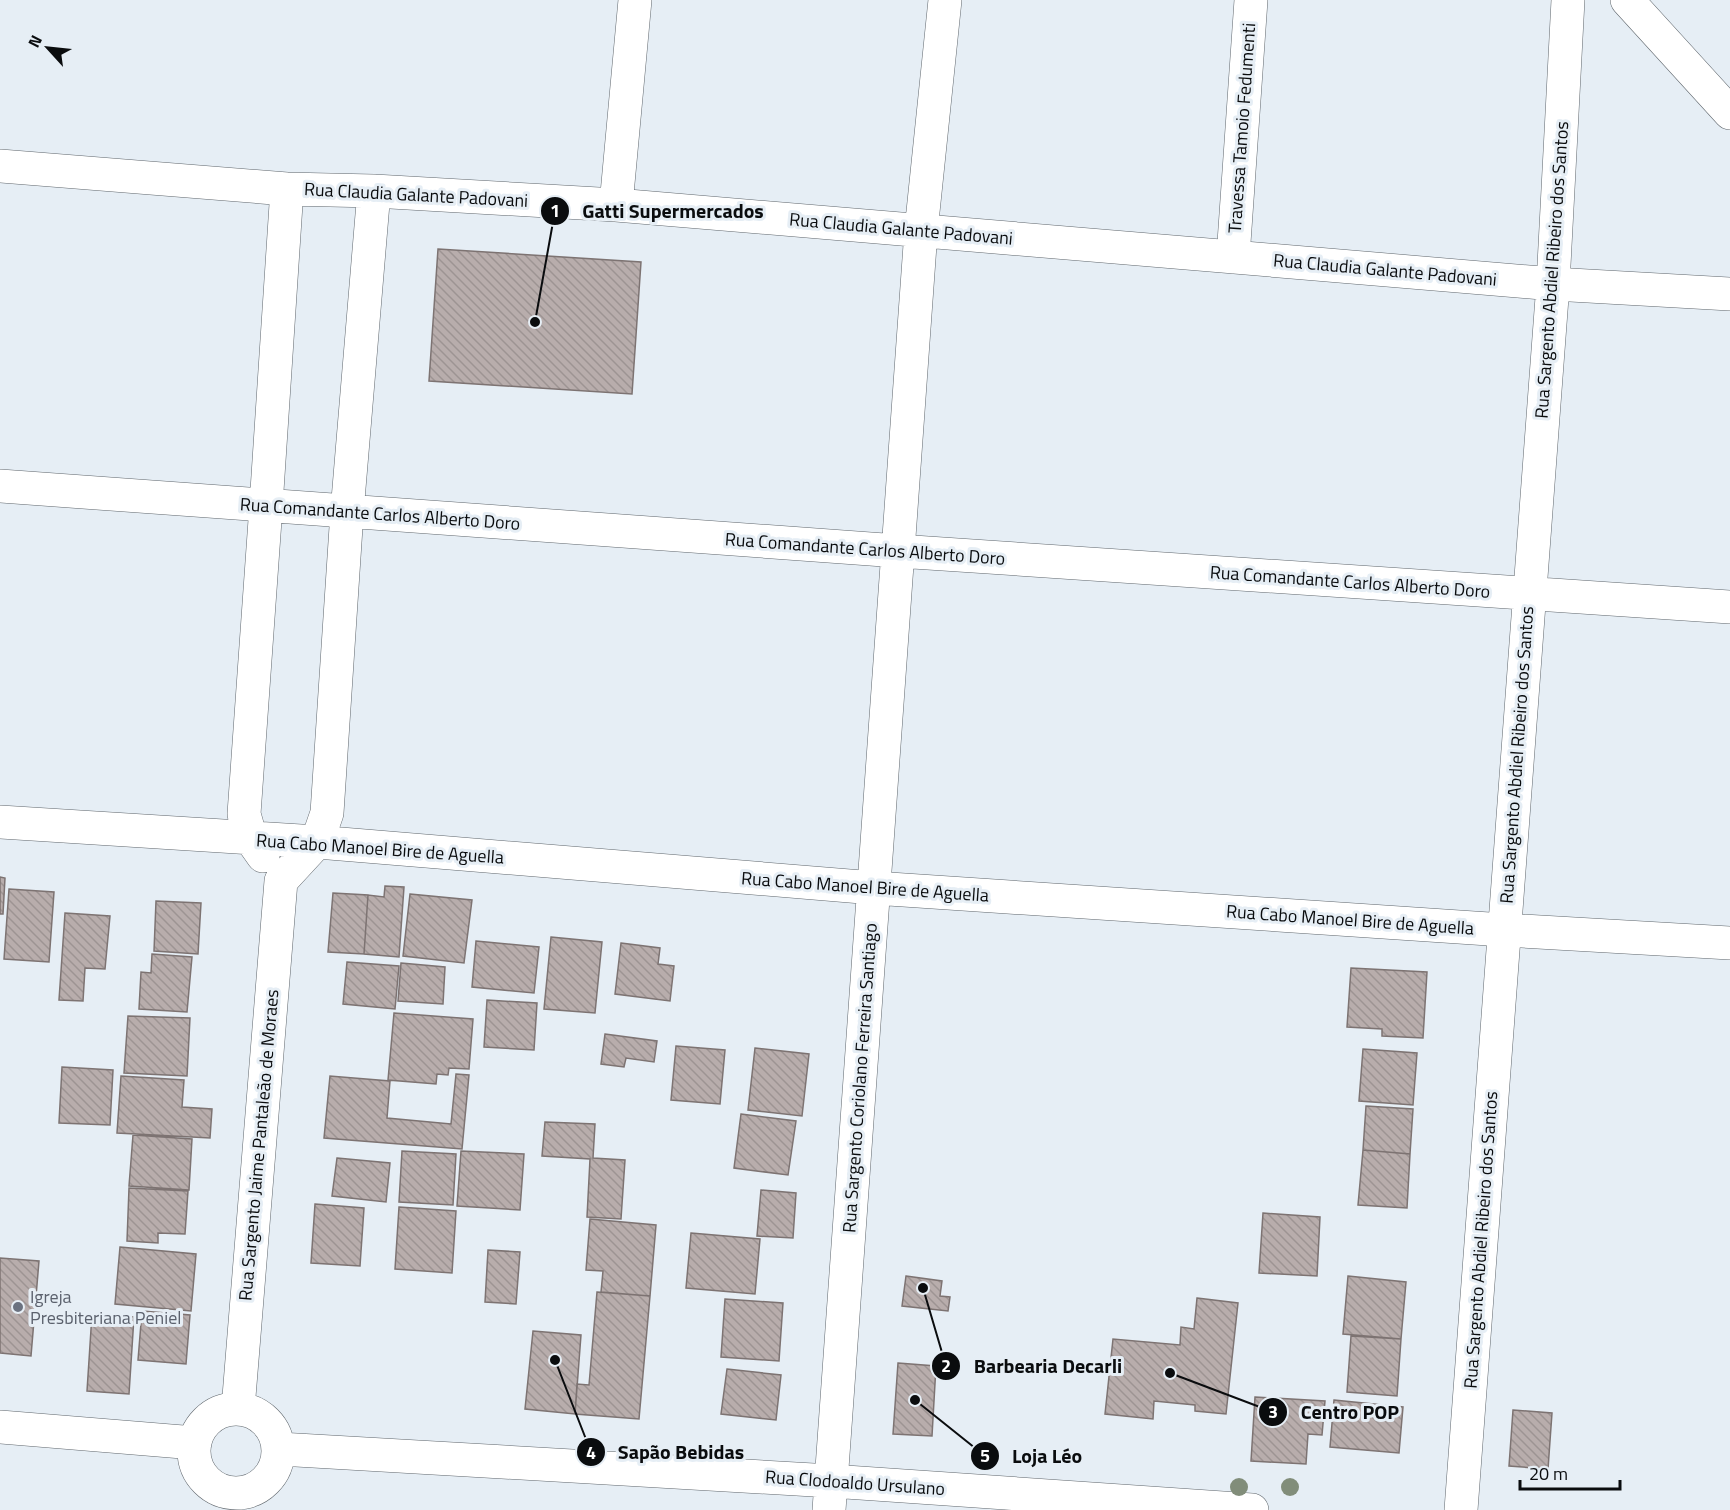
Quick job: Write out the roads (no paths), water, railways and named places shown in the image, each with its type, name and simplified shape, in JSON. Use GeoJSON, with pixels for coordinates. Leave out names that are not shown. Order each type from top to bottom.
{"type":"FeatureCollection","features":[{"type":"Feature","properties":{"kind":"street"},"geometry":{"type":"LineString","coordinates":[[616,205],[635,0]]}},
{"type":"Feature","properties":{"kind":"street","name":"Rua Sargento Coriolano Ferreira Santiago"},"geometry":{"type":"LineString","coordinates":[[830,1496],[921,231],[945,0]]}},
{"type":"Feature","properties":{"kind":"street","name":"Travessa Tamoio Fedumenti"},"geometry":{"type":"LineString","coordinates":[[1233,257],[1251,0]]}},
{"type":"Feature","properties":{"kind":"street","name":"Rua Sargento Abdiel Ribeiro dos Santos"},"geometry":{"type":"LineString","coordinates":[[1461,1510],[1553,284],[1568,0]]}},
{"type":"Feature","properties":{"kind":"street"},"geometry":{"type":"LineString","coordinates":[[1628,0],[1730,112]]}},
{"type":"Feature","properties":{"kind":"street","name":"Rua Claudia Galante Padovani"},"geometry":{"type":"LineString","coordinates":[[0,166],[287,189],[374,191],[616,205],[1553,284],[1730,294]]}},
{"type":"Feature","properties":{"kind":"street"},"geometry":{"type":"LineString","coordinates":[[287,189],[244,814],[251,839],[281,881],[316,842],[327,813],[347,512],[374,191]]}},
{"type":"Feature","properties":{"kind":"street","name":"Rua Comandante Carlos Alberto Doro"},"geometry":{"type":"LineString","coordinates":[[0,486],[898,551],[1730,607]]}},
{"type":"Feature","properties":{"kind":"street","name":"Rua Cabo Manoel Bire de Aguella"},"geometry":{"type":"LineString","coordinates":[[0,822],[316,842],[874,888],[1730,943]]}},
{"type":"Feature","properties":{"kind":"street","name":"Rua Sargento Jaime Pantaleão de Moraes"},"geometry":{"type":"LineString","coordinates":[[238,1409],[281,881]]}},
{"type":"Feature","properties":{"kind":"street"},"geometry":{"type":"LineString","coordinates":[[232,1408],[238,1409],[246,1409],[259,1415],[269,1424],[276,1435],[279,1449],[277,1462],[271,1475],[261,1485],[233,1502],[208,1483],[199,1471],[194,1457],[199,1430],[208,1419],[219,1412],[232,1408]]}},
{"type":"Feature","properties":{"kind":"street"},"geometry":{"type":"LineString","coordinates":[[0,1427],[195,1443]]}},
{"type":"Feature","properties":{"kind":"street","name":"Rua Clodoaldo Ursulano"},"geometry":{"type":"LineString","coordinates":[[279,1449],[830,1496],[1252,1510]]}},
{"type":"Feature","properties":{"kind":"place","name":"Gatti Supermercados"},"geometry":{"type":"Point","coordinates":[535,322]}},
{"type":"Feature","properties":{"kind":"place","name":"Barbearia Decarli"},"geometry":{"type":"Point","coordinates":[923,1288]}},
{"type":"Feature","properties":{"kind":"place","name":"Igreja Presbiteriana Peniel"},"geometry":{"type":"Point","coordinates":[18,1307]}},
{"type":"Feature","properties":{"kind":"place","name":"Sapão Bebidas"},"geometry":{"type":"Point","coordinates":[555,1360]}},
{"type":"Feature","properties":{"kind":"place","name":"Centro POP"},"geometry":{"type":"Point","coordinates":[1170,1373]}},
{"type":"Feature","properties":{"kind":"place","name":"Loja Léo"},"geometry":{"type":"Point","coordinates":[915,1400]}}]}
